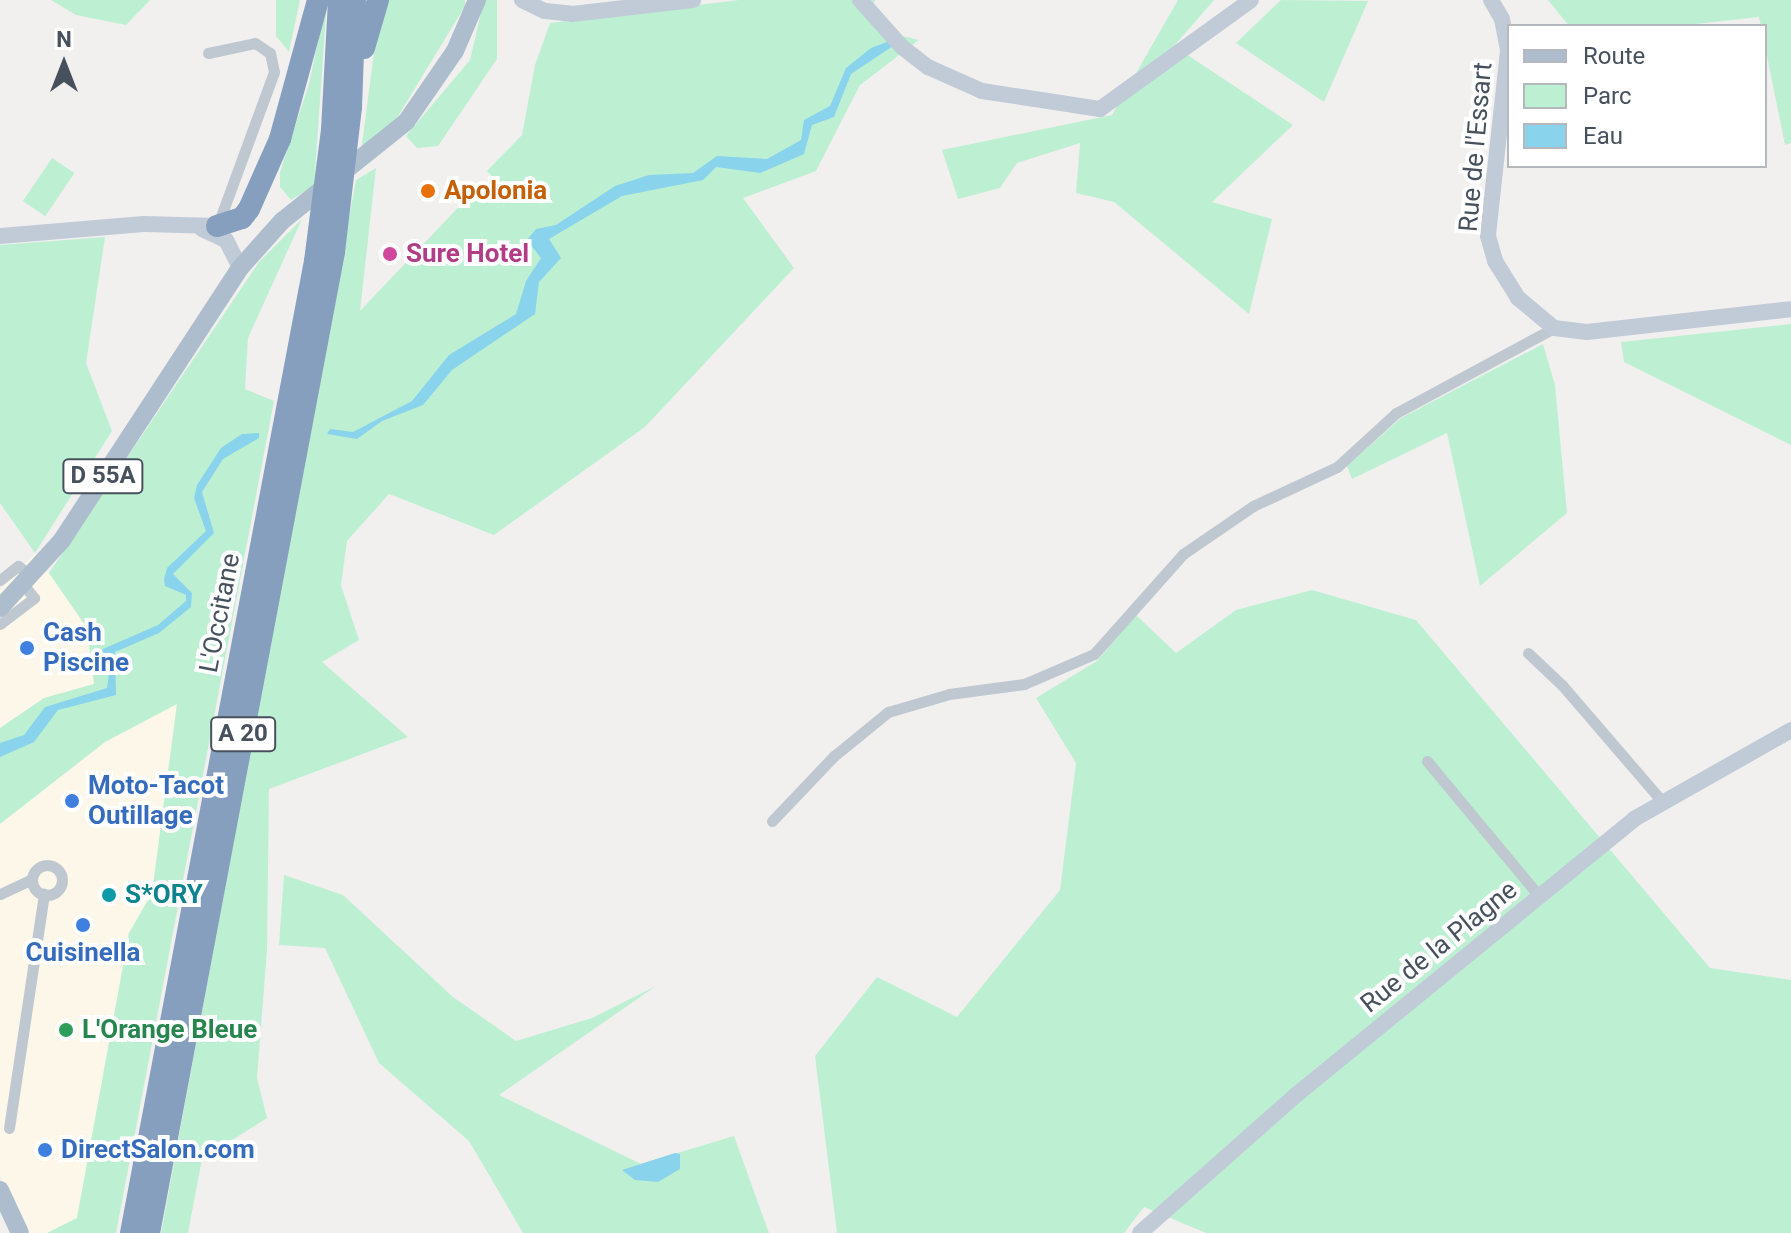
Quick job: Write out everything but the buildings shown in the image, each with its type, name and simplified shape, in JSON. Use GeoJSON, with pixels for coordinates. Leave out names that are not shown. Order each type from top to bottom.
{"type":"FeatureCollection","features":[{"type":"Feature","properties":{"kind":"highway"},"geometry":{"type":"LineString","coordinates":[[217,226],[242,218],[249,209],[280,139],[318,0]]}},
{"type":"Feature","properties":{"kind":"highway","name":"L'Occitane"},"geometry":{"type":"LineString","coordinates":[[131,1233],[310,290],[332,130],[339,0]]}},
{"type":"Feature","properties":{"kind":"highway","name":"L'Occitane"},"geometry":{"type":"LineString","coordinates":[[149,1233],[324,309],[351,107],[355,0]]}},
{"type":"Feature","properties":{"kind":"highway"},"geometry":{"type":"LineString","coordinates":[[351,107],[378,0]]}},
{"type":"Feature","properties":{"kind":"main road","name":"D 55A"},"geometry":{"type":"LineString","coordinates":[[0,608],[29,580],[62,540],[240,268],[284,220],[380,147],[436,82],[477,0]]}},
{"type":"Feature","properties":{"kind":"main road"},"geometry":{"type":"LineString","coordinates":[[0,1190],[20,1233]]}},
{"type":"Feature","properties":{"kind":"main road"},"geometry":{"type":"LineString","coordinates":[[0,1210],[12,1233]]}},
{"type":"Feature","properties":{"kind":"street"},"geometry":{"type":"LineString","coordinates":[[522,0],[545,11],[572,14],[693,0]]}},
{"type":"Feature","properties":{"kind":"street"},"geometry":{"type":"LineString","coordinates":[[861,0],[897,41],[928,67],[982,91],[1100,109],[1251,0]]}},
{"type":"Feature","properties":{"kind":"street","name":"Rue de l'Essart"},"geometry":{"type":"LineString","coordinates":[[1491,0],[1502,19],[1507,46]]}},
{"type":"Feature","properties":{"kind":"street"},"geometry":{"type":"LineString","coordinates":[[0,236],[185,224],[217,226],[274,72],[270,53],[255,43],[208,53]]}},
{"type":"Feature","properties":{"kind":"street","name":"Rue de l'Essart"},"geometry":{"type":"LineString","coordinates":[[1507,60],[1488,236],[1495,261],[1518,298],[1554,328]]}},
{"type":"Feature","properties":{"kind":"street"},"geometry":{"type":"LineString","coordinates":[[185,224],[226,240],[240,268]]}},
{"type":"Feature","properties":{"kind":"street"},"geometry":{"type":"LineString","coordinates":[[772,821],[834,756],[888,712],[949,694],[1024,684],[1094,654],[1183,554],[1253,506],[1337,467],[1396,413],[1554,328],[1587,332],[1791,309]]}},
{"type":"Feature","properties":{"kind":"street"},"geometry":{"type":"LineString","coordinates":[[0,580],[29,580]]}},
{"type":"Feature","properties":{"kind":"street"},"geometry":{"type":"LineString","coordinates":[[0,624],[29,580]]}},
{"type":"Feature","properties":{"kind":"street"},"geometry":{"type":"LineString","coordinates":[[1528,653],[1562,685],[1661,800]]}},
{"type":"Feature","properties":{"kind":"street","name":"Rue de la Plagne"},"geometry":{"type":"LineString","coordinates":[[1140,1233],[1296,1095],[1661,800],[1791,730]]}},
{"type":"Feature","properties":{"kind":"street"},"geometry":{"type":"LineString","coordinates":[[1427,761],[1539,896]]}},
{"type":"Feature","properties":{"kind":"street"},"geometry":{"type":"LineString","coordinates":[[0,894],[32,879],[41,866],[57,869],[60,886],[44,894]]}},
{"type":"Feature","properties":{"kind":"street"},"geometry":{"type":"LineString","coordinates":[[9,1128],[44,894],[32,879]]}},
{"type":"Feature","properties":{"kind":"shaded area"},"geometry":{"type":"Polygon","coordinates":[[[35,553],[87,628],[94,684],[44,698],[0,728],[0,589],[35,553]]]}},
{"type":"Feature","properties":{"kind":"shaded area"},"geometry":{"type":"Polygon","coordinates":[[[177,703],[152,893],[129,933],[77,1218],[47,1233],[26,1233],[0,1175],[0,824],[105,742],[177,703]]]}},
{"type":"Feature","properties":{"kind":"green space"},"geometry":{"type":"Polygon","coordinates":[[[51,0],[150,0],[126,25],[76,15],[51,0]]]}},
{"type":"Feature","properties":{"kind":"green space"},"geometry":{"type":"Polygon","coordinates":[[[276,0],[300,0],[289,52],[276,36],[276,0]]]}},
{"type":"Feature","properties":{"kind":"green space"},"geometry":{"type":"Polygon","coordinates":[[[327,0],[314,186],[291,200],[280,187],[280,172],[309,84],[327,0]]]}},
{"type":"Feature","properties":{"kind":"green space"},"geometry":{"type":"Polygon","coordinates":[[[387,0],[465,0],[465,6],[392,126],[361,152],[379,14],[387,0]]]}},
{"type":"Feature","properties":{"kind":"green space"},"geometry":{"type":"Polygon","coordinates":[[[484,0],[497,0],[497,59],[438,146],[417,148],[406,136],[470,60],[484,0]]]}},
{"type":"Feature","properties":{"kind":"green space"},"geometry":{"type":"Polygon","coordinates":[[[739,0],[875,0],[868,16],[882,31],[919,40],[860,85],[816,171],[743,198],[794,268],[645,427],[494,535],[389,494],[347,541],[341,585],[359,640],[322,662],[408,737],[269,789],[267,950],[257,1078],[267,1118],[202,1159],[188,1233],[161,1233],[356,180],[376,168],[360,311],[469,196],[498,183],[487,171],[522,135],[535,65],[550,23],[739,0]]]}},
{"type":"Feature","properties":{"kind":"green space"},"geometry":{"type":"Polygon","coordinates":[[[1178,0],[1214,0],[1174,46],[1293,125],[1212,202],[1272,219],[1249,314],[1114,202],[1076,193],[1080,143],[1017,163],[1000,188],[958,199],[942,150],[1112,115],[1178,0]]]}},
{"type":"Feature","properties":{"kind":"green space"},"geometry":{"type":"Polygon","coordinates":[[[1281,0],[1368,1],[1324,102],[1236,43],[1281,0]]]}},
{"type":"Feature","properties":{"kind":"green space"},"geometry":{"type":"Polygon","coordinates":[[[1548,0],[1791,0],[1791,143],[1785,145],[1767,56],[1767,24],[1760,24],[1759,17],[1696,24],[1567,24],[1548,0]]]}},
{"type":"Feature","properties":{"kind":"green space"},"geometry":{"type":"Polygon","coordinates":[[[52,158],[74,173],[45,216],[23,201],[52,158]]]}},
{"type":"Feature","properties":{"kind":"green space"},"geometry":{"type":"Polygon","coordinates":[[[302,219],[248,338],[245,389],[274,401],[116,1233],[47,1233],[77,1218],[129,933],[152,893],[177,704],[105,742],[0,824],[0,728],[44,698],[94,684],[87,628],[49,573],[259,262],[302,219]]]}},
{"type":"Feature","properties":{"kind":"green space"},"geometry":{"type":"Polygon","coordinates":[[[105,237],[86,363],[112,431],[35,553],[0,503],[0,245],[105,237]]]}},
{"type":"Feature","properties":{"kind":"green space"},"geometry":{"type":"Polygon","coordinates":[[[1791,324],[1791,445],[1624,362],[1621,342],[1791,324]]]}},
{"type":"Feature","properties":{"kind":"green space"},"geometry":{"type":"Polygon","coordinates":[[[1543,344],[1555,385],[1567,513],[1480,586],[1447,433],[1352,479],[1347,466],[1401,418],[1543,344]]]}},
{"type":"Feature","properties":{"kind":"green space"},"geometry":{"type":"Polygon","coordinates":[[[1312,590],[1416,620],[1710,968],[1791,980],[1791,1233],[1206,1233],[1144,1207],[1124,1233],[837,1233],[815,1056],[877,977],[957,1017],[1060,890],[1076,763],[1036,698],[1097,661],[1136,615],[1176,653],[1236,610],[1312,590]]]}},
{"type":"Feature","properties":{"kind":"green space"},"geometry":{"type":"Polygon","coordinates":[[[284,875],[343,895],[453,997],[516,1041],[592,1018],[656,986],[499,1095],[641,1164],[734,1136],[769,1233],[523,1233],[469,1141],[379,1063],[325,948],[279,945],[284,875]]]}},
{"type":"Feature","properties":{"kind":"water"},"geometry":{"type":"Polygon","coordinates":[[[892,40],[893,46],[851,74],[834,117],[812,125],[804,154],[760,173],[716,167],[703,180],[622,196],[549,239],[561,258],[539,282],[535,314],[452,370],[423,405],[382,421],[357,439],[327,434],[330,429],[353,432],[412,401],[449,355],[516,314],[526,281],[541,258],[527,240],[536,229],[556,225],[615,186],[649,175],[693,173],[717,156],[767,159],[801,140],[804,120],[830,106],[846,68],[871,48],[892,40]]]}},
{"type":"Feature","properties":{"kind":"water"},"geometry":{"type":"Polygon","coordinates":[[[259,433],[259,438],[223,459],[202,492],[214,533],[173,574],[192,593],[191,607],[159,633],[115,652],[116,695],[58,710],[34,742],[0,757],[0,743],[24,735],[45,707],[107,688],[109,674],[98,655],[103,649],[158,625],[186,601],[186,595],[165,586],[164,579],[167,568],[206,531],[194,498],[197,485],[221,448],[242,434],[259,433]]]}},
{"type":"Feature","properties":{"kind":"water"},"geometry":{"type":"Polygon","coordinates":[[[680,1154],[680,1169],[658,1182],[635,1180],[622,1170],[680,1154]]]}},
{"type":"Feature","properties":{"kind":"place","name":"Apolonia"},"geometry":{"type":"Point","coordinates":[428,191]}},
{"type":"Feature","properties":{"kind":"place","name":"Sure Hotel"},"geometry":{"type":"Point","coordinates":[390,254]}},
{"type":"Feature","properties":{"kind":"place","name":"Cash Piscine"},"geometry":{"type":"Point","coordinates":[27,648]}},
{"type":"Feature","properties":{"kind":"place","name":"Moto-Tacot Outillage"},"geometry":{"type":"Point","coordinates":[72,801]}},
{"type":"Feature","properties":{"kind":"place","name":"S*ORY"},"geometry":{"type":"Point","coordinates":[109,895]}},
{"type":"Feature","properties":{"kind":"place","name":"Cuisinella"},"geometry":{"type":"Point","coordinates":[83,925]}},
{"type":"Feature","properties":{"kind":"place","name":"L'Orange Bleue"},"geometry":{"type":"Point","coordinates":[66,1030]}},
{"type":"Feature","properties":{"kind":"place","name":"DirectSalon.com"},"geometry":{"type":"Point","coordinates":[45,1150]}}]}
